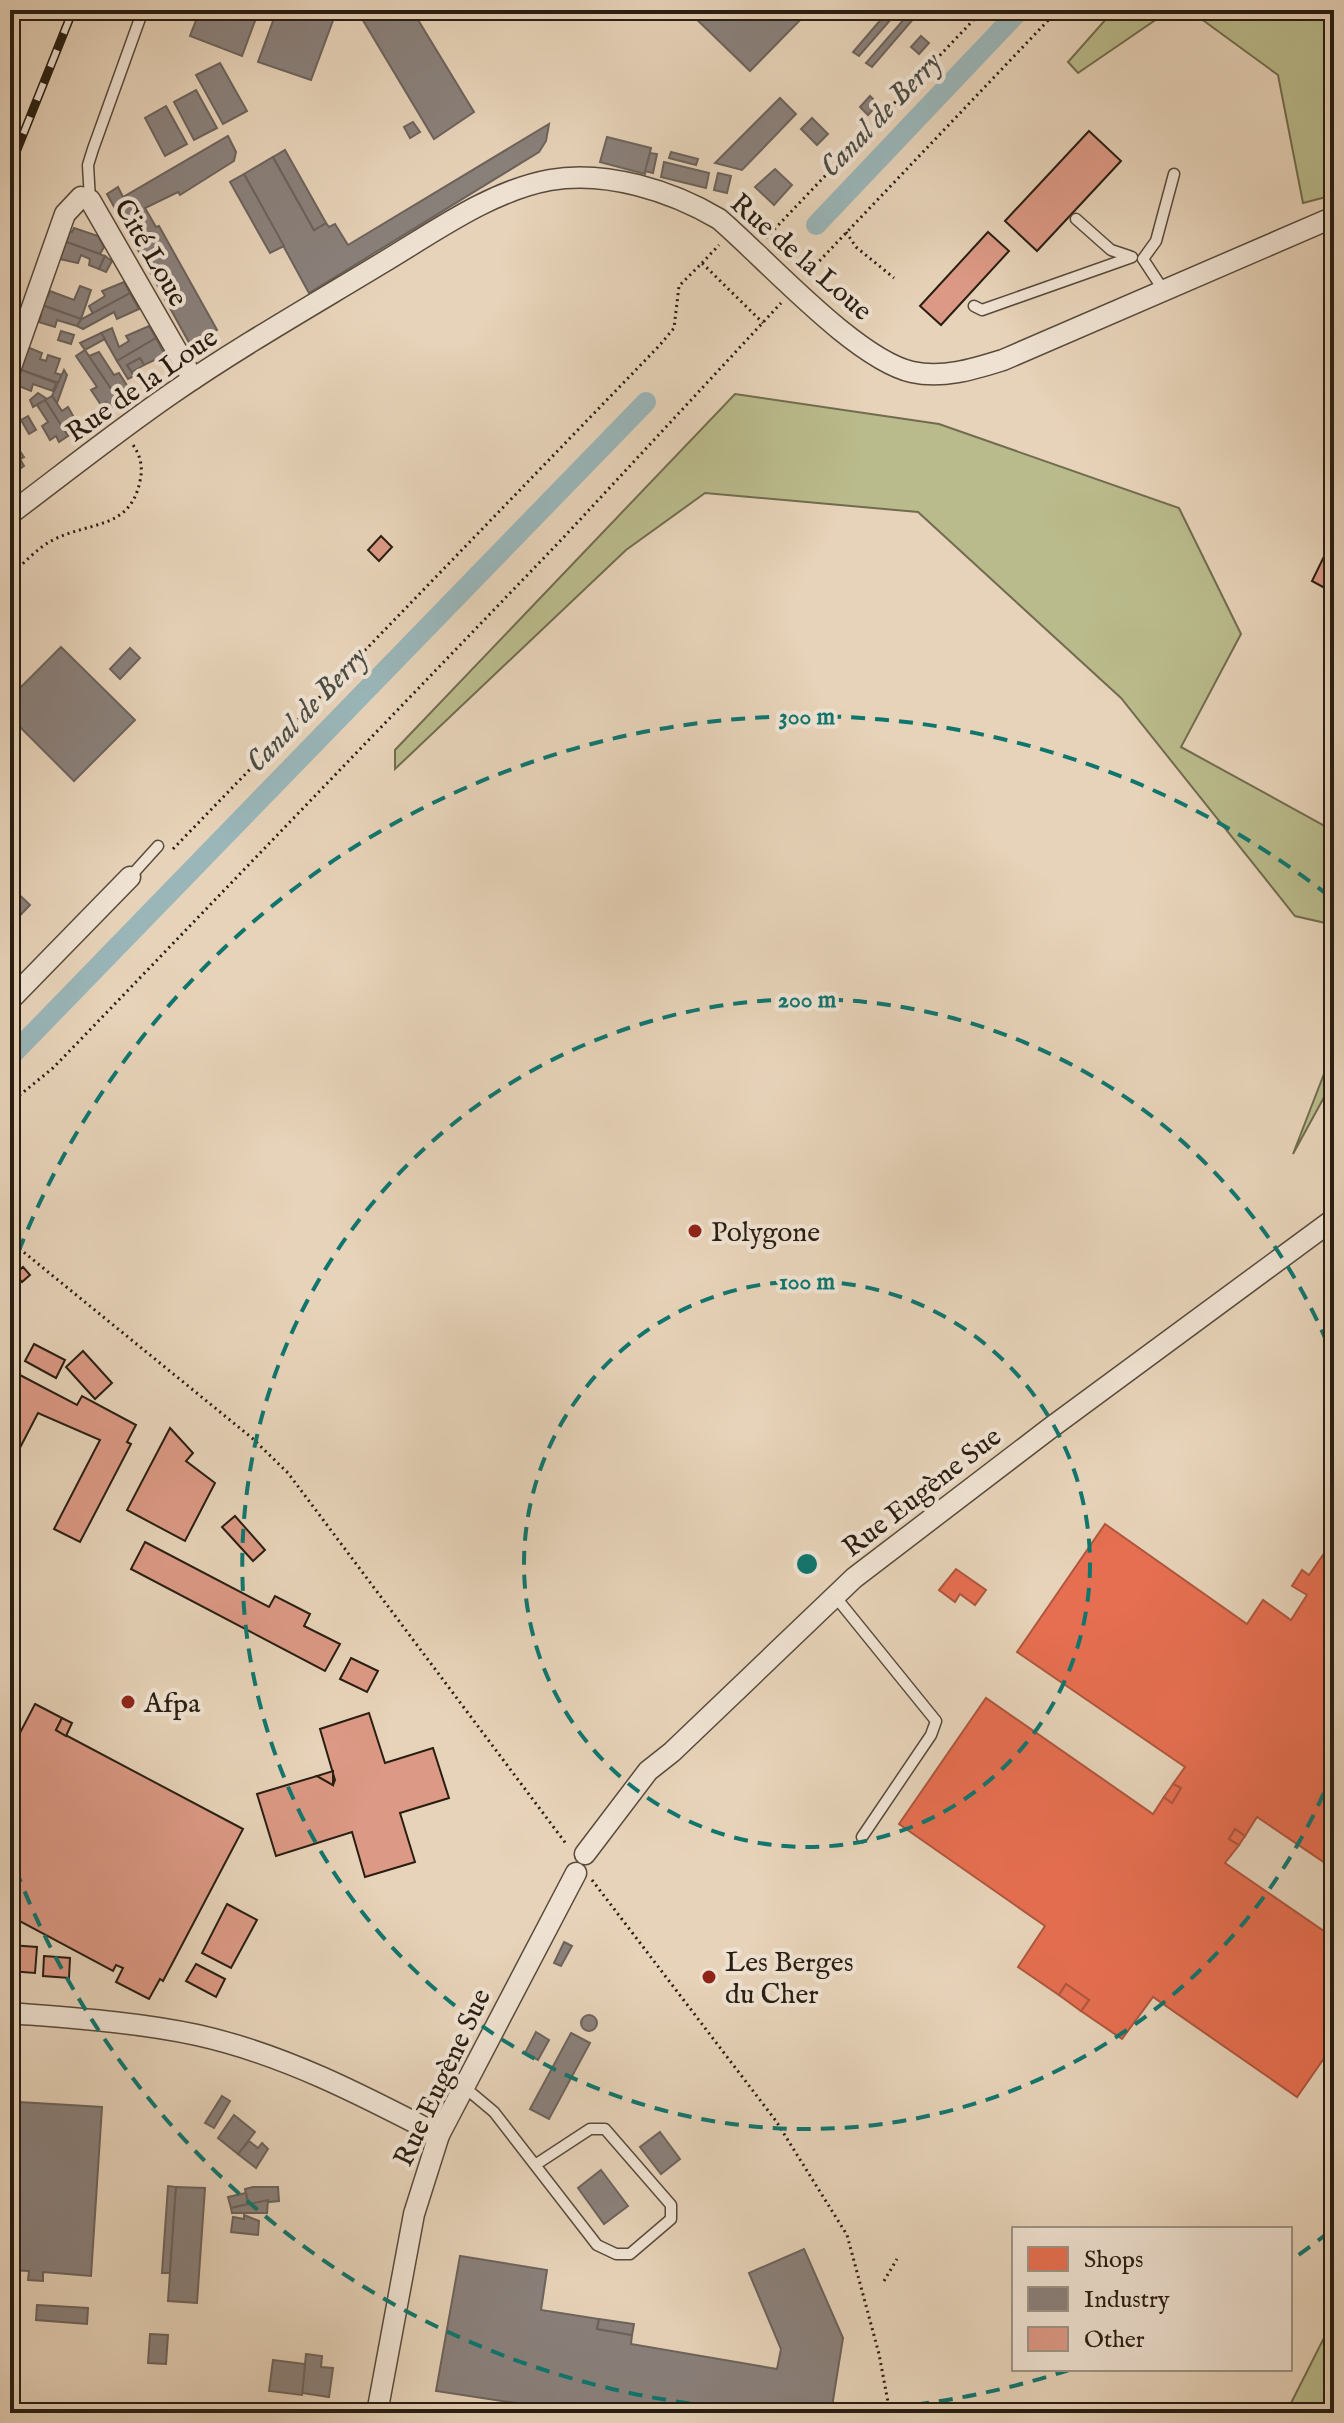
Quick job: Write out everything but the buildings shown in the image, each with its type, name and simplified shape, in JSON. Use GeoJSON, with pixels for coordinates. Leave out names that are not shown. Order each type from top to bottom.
{"type":"FeatureCollection","features":[{"type":"Feature","properties":{"kind":"street","name":"Rue de la Loue"},"geometry":{"type":"LineString","coordinates":[[10,514],[193,379],[464,214],[527,185],[548,180],[590,178],[673,195],[719,219],[835,323],[885,360],[914,372],[940,374],[968,371],[1003,360],[1334,217]]}},
{"type":"Feature","properties":{"kind":"street","name":"Cité Loue"},"geometry":{"type":"LineString","coordinates":[[10,370],[65,214],[77,199],[90,200],[193,379]]}},
{"type":"Feature","properties":{"kind":"street"},"geometry":{"type":"LineString","coordinates":[[10,1000],[130,877]]}},
{"type":"Feature","properties":{"kind":"street","name":"Rue Eugène Sue"},"geometry":{"type":"LineString","coordinates":[[377,2413],[414,2214],[439,2135],[578,1861],[648,1771],[672,1752],[834,1595],[1049,1429],[1334,1219]]}},
{"type":"Feature","properties":{"kind":"street"},"geometry":{"type":"LineString","coordinates":[[10,2013],[157,2027],[241,2047],[331,2082],[439,2135]]}},
{"type":"Feature","properties":{"kind":"lane"},"geometry":{"type":"LineString","coordinates":[[90,200],[88,165],[143,10]]}},
{"type":"Feature","properties":{"kind":"lane"},"geometry":{"type":"LineString","coordinates":[[974,306],[982,310],[1138,258],[1156,241],[1174,174]]}},
{"type":"Feature","properties":{"kind":"lane"},"geometry":{"type":"LineString","coordinates":[[1076,219],[1111,250],[1138,258],[1164,291]]}},
{"type":"Feature","properties":{"kind":"lane"},"geometry":{"type":"LineString","coordinates":[[130,877],[158,846]]}},
{"type":"Feature","properties":{"kind":"lane"},"geometry":{"type":"LineString","coordinates":[[834,1595],[936,1721],[931,1735],[862,1837]]}},
{"type":"Feature","properties":{"kind":"lane"},"geometry":{"type":"LineString","coordinates":[[463,2086],[494,2112],[535,2165],[597,2245],[616,2254],[630,2254],[671,2219],[671,2205],[605,2129],[590,2129],[535,2165]]}},
{"type":"Feature","properties":{"kind":"path"},"geometry":{"type":"LineString","coordinates":[[756,250],[983,10]]}},
{"type":"Feature","properties":{"kind":"path"},"geometry":{"type":"LineString","coordinates":[[10,1103],[74,1047],[563,538],[846,232],[1058,10]]}},
{"type":"Feature","properties":{"kind":"path"},"geometry":{"type":"LineString","coordinates":[[846,232],[856,247],[894,278]]}},
{"type":"Feature","properties":{"kind":"path"},"geometry":{"type":"LineString","coordinates":[[168,853],[659,346],[674,328],[679,286],[702,263],[764,323]]}},
{"type":"Feature","properties":{"kind":"path"},"geometry":{"type":"LineString","coordinates":[[10,576],[51,541],[112,521],[135,502],[141,463],[121,430]]}},
{"type":"Feature","properties":{"kind":"path"},"geometry":{"type":"LineString","coordinates":[[10,1241],[252,1438],[288,1473],[776,2121],[847,2235],[879,2354],[890,2413]]}},
{"type":"Feature","properties":{"kind":"path"},"geometry":{"type":"LineString","coordinates":[[884,2281],[897,2259]]}},
{"type":"Feature","properties":{"kind":"green space"},"geometry":{"type":"Polygon","coordinates":[[[1114,10],[1170,10],[1078,73],[1068,62],[1114,10]]]}},
{"type":"Feature","properties":{"kind":"green space"},"geometry":{"type":"Polygon","coordinates":[[[1189,10],[1334,10],[1334,195],[1303,203],[1278,75],[1189,10]]]}},
{"type":"Feature","properties":{"kind":"green space"},"geometry":{"type":"Polygon","coordinates":[[[735,394],[939,424],[1179,508],[1241,634],[1181,747],[1334,831],[1334,925],[1295,916],[1121,698],[918,512],[705,493],[626,550],[395,769],[395,750],[735,394]]]}},
{"type":"Feature","properties":{"kind":"green space"},"geometry":{"type":"Polygon","coordinates":[[[1334,1048],[1334,1079],[1293,1154],[1334,1048]]]}},
{"type":"Feature","properties":{"kind":"green space"},"geometry":{"type":"Polygon","coordinates":[[[1334,2318],[1334,2413],[1286,2413],[1334,2318]]]}},
{"type":"Feature","properties":{"kind":"waterway","name":"Canal de Berry"},"geometry":{"type":"LineString","coordinates":[[816,225],[1020,10]]}},
{"type":"Feature","properties":{"kind":"waterway","name":"Canal de Berry"},"geometry":{"type":"LineString","coordinates":[[10,1057],[646,402]]}},
{"type":"Feature","properties":{"kind":"railway"},"geometry":{"type":"LineString","coordinates":[[10,167],[73,10]]}},
{"type":"Feature","properties":{"kind":"place","name":"Polygone"},"geometry":{"type":"Point","coordinates":[695,1231]}},
{"type":"Feature","properties":{"kind":"place","name":"Afpa"},"geometry":{"type":"Point","coordinates":[128,1702]}},
{"type":"Feature","properties":{"kind":"place","name":"Les Berges du Cher"},"geometry":{"type":"Point","coordinates":[709,1977]}}]}
